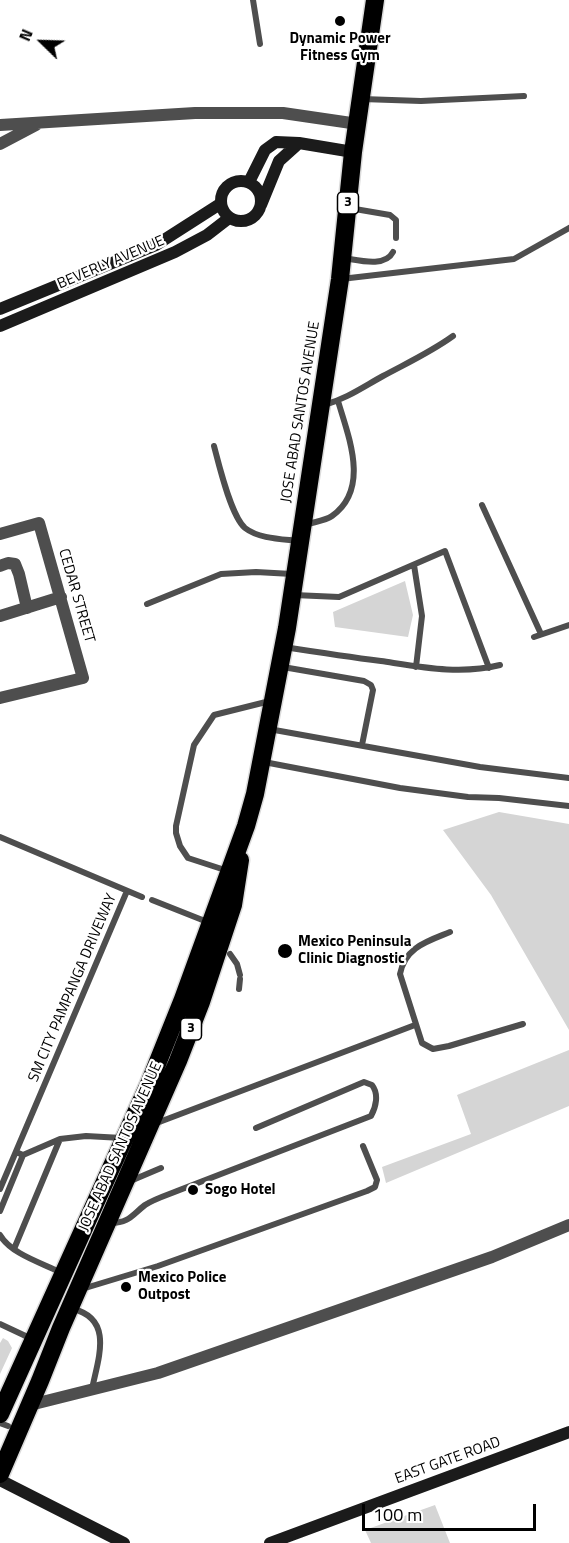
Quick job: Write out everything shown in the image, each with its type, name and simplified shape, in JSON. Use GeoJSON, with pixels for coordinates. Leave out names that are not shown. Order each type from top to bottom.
{"type":"FeatureCollection","features":[{"type":"Feature","properties":{"kind":"highway","name":"JOSE ABAD SANTOS AVENUE"},"geometry":{"type":"LineString","coordinates":[[3,1413],[62,1273],[124,1138],[178,1035],[233,905],[246,826],[281,667],[340,279],[353,152],[375,0]]}},
{"type":"Feature","properties":{"kind":"highway","name":"JOSE ABAD SANTOS AVENUE"},"geometry":{"type":"LineString","coordinates":[[0,1474],[69,1308],[151,1125],[210,923],[246,826]]}},
{"type":"Feature","properties":{"kind":"highway"},"geometry":{"type":"LineString","coordinates":[[89,1215],[108,1223]]}},
{"type":"Feature","properties":{"kind":"highway"},"geometry":{"type":"LineString","coordinates":[[0,1444],[3,1413],[18,1404],[61,1328]]}},
{"type":"Feature","properties":{"kind":"street"},"geometry":{"type":"LineString","coordinates":[[0,125],[195,113],[283,113],[358,124]]}},
{"type":"Feature","properties":{"kind":"street"},"geometry":{"type":"LineString","coordinates":[[0,144],[41,122]]}},
{"type":"Feature","properties":{"kind":"street"},"geometry":{"type":"LineString","coordinates":[[249,182],[265,150],[276,142],[299,143],[353,152]]}},
{"type":"Feature","properties":{"kind":"street"},"geometry":{"type":"LineString","coordinates":[[260,208],[258,190],[249,182],[237,181],[226,187],[220,198],[220,204],[229,218],[247,220],[252,218],[260,208],[279,161],[299,143]]}},
{"type":"Feature","properties":{"kind":"street","name":"BEVERLY AVENUE"},"geometry":{"type":"LineString","coordinates":[[0,309],[156,245],[220,204]]}},
{"type":"Feature","properties":{"kind":"street","name":"BEVERLY AVENUE"},"geometry":{"type":"LineString","coordinates":[[0,326],[175,252],[207,235],[229,218]]}},
{"type":"Feature","properties":{"kind":"street","name":"CEDAR STREET"},"geometry":{"type":"LineString","coordinates":[[0,534],[39,523],[83,678],[0,698]]}},
{"type":"Feature","properties":{"kind":"street"},"geometry":{"type":"LineString","coordinates":[[0,566],[8,563],[15,564],[20,574],[27,608]]}},
{"type":"Feature","properties":{"kind":"street"},"geometry":{"type":"LineString","coordinates":[[0,616],[61,597]]}},
{"type":"Feature","properties":{"kind":"street"},"geometry":{"type":"LineString","coordinates":[[30,1405],[169,1369],[492,1257],[569,1225]]}},
{"type":"Feature","properties":{"kind":"street","name":"EAST GATE ROAD"},"geometry":{"type":"LineString","coordinates":[[270,1543],[569,1432]]}},
{"type":"Feature","properties":{"kind":"street"},"geometry":{"type":"LineString","coordinates":[[0,1480],[124,1543]]}},
{"type":"Feature","properties":{"kind":"lane"},"geometry":{"type":"LineString","coordinates":[[253,0],[260,44]]}},
{"type":"Feature","properties":{"kind":"lane"},"geometry":{"type":"LineString","coordinates":[[362,99],[421,101],[524,96]]}},
{"type":"Feature","properties":{"kind":"lane"},"geometry":{"type":"LineString","coordinates":[[348,208],[390,215],[396,220],[396,238]]}},
{"type":"Feature","properties":{"kind":"lane"},"geometry":{"type":"LineString","coordinates":[[340,279],[514,259],[569,228]]}},
{"type":"Feature","properties":{"kind":"lane"},"geometry":{"type":"LineString","coordinates":[[342,258],[382,261],[391,257],[393,252]]}},
{"type":"Feature","properties":{"kind":"lane"},"geometry":{"type":"LineString","coordinates":[[321,406],[338,401],[434,350],[453,336]]}},
{"type":"Feature","properties":{"kind":"lane"},"geometry":{"type":"LineString","coordinates":[[213,446],[237,516],[244,527],[259,535],[301,534],[330,518],[346,503],[354,477],[353,452],[338,401]]}},
{"type":"Feature","properties":{"kind":"lane"},"geometry":{"type":"LineString","coordinates":[[482,505],[537,635],[569,625]]}},
{"type":"Feature","properties":{"kind":"lane"},"geometry":{"type":"LineString","coordinates":[[292,595],[339,597],[444,551],[489,668]]}},
{"type":"Feature","properties":{"kind":"lane"},"geometry":{"type":"LineString","coordinates":[[414,566],[422,616],[416,667]]}},
{"type":"Feature","properties":{"kind":"lane"},"geometry":{"type":"LineString","coordinates":[[147,604],[221,574],[256,572],[295,574]]}},
{"type":"Feature","properties":{"kind":"lane"},"geometry":{"type":"LineString","coordinates":[[284,647],[458,671],[500,665]]}},
{"type":"Feature","properties":{"kind":"lane"},"geometry":{"type":"LineString","coordinates":[[281,667],[364,681],[371,685],[373,690],[362,746]]}},
{"type":"Feature","properties":{"kind":"lane"},"geometry":{"type":"LineString","coordinates":[[228,871],[188,858],[178,842],[176,826],[194,745],[214,715],[274,700]]}},
{"type":"Feature","properties":{"kind":"lane"},"geometry":{"type":"LineString","coordinates":[[268,728],[480,767],[569,778]]}},
{"type":"Feature","properties":{"kind":"lane"},"geometry":{"type":"LineString","coordinates":[[261,762],[468,798],[499,798],[569,806]]}},
{"type":"Feature","properties":{"kind":"lane","name":"SM CITY PAMPANGA DRIVEWAY"},"geometry":{"type":"LineString","coordinates":[[0,837],[127,891],[0,1189]]}},
{"type":"Feature","properties":{"kind":"lane"},"geometry":{"type":"LineString","coordinates":[[127,891],[142,897]]}},
{"type":"Feature","properties":{"kind":"lane"},"geometry":{"type":"LineString","coordinates":[[152,900],[210,923]]}},
{"type":"Feature","properties":{"kind":"lane"},"geometry":{"type":"LineString","coordinates":[[450,932],[411,950],[402,962],[400,974],[422,1043],[433,1049],[523,1024]]}},
{"type":"Feature","properties":{"kind":"lane"},"geometry":{"type":"LineString","coordinates":[[230,954],[237,964],[240,977],[239,989]]}},
{"type":"Feature","properties":{"kind":"lane"},"geometry":{"type":"LineString","coordinates":[[151,1125],[415,1025]]}},
{"type":"Feature","properties":{"kind":"lane"},"geometry":{"type":"LineString","coordinates":[[108,1223],[122,1223],[146,1204],[371,1116],[375,1110],[375,1088],[364,1082],[256,1128]]}},
{"type":"Feature","properties":{"kind":"lane"},"geometry":{"type":"LineString","coordinates":[[0,1211],[23,1155],[60,1138],[87,1136],[124,1138]]}},
{"type":"Feature","properties":{"kind":"lane"},"geometry":{"type":"LineString","coordinates":[[14,1249],[60,1138]]}},
{"type":"Feature","properties":{"kind":"lane"},"geometry":{"type":"LineString","coordinates":[[78,1289],[87,1289],[158,1266],[235,1237],[352,1198],[375,1187],[377,1180],[363,1146]]}},
{"type":"Feature","properties":{"kind":"lane"},"geometry":{"type":"LineString","coordinates":[[16,1152],[23,1155]]}},
{"type":"Feature","properties":{"kind":"lane"},"geometry":{"type":"LineString","coordinates":[[125,1183],[161,1168]]}},
{"type":"Feature","properties":{"kind":"lane"},"geometry":{"type":"LineString","coordinates":[[0,1235],[3,1241],[14,1249],[62,1273]]}},
{"type":"Feature","properties":{"kind":"lane"},"geometry":{"type":"LineString","coordinates":[[69,1308],[84,1312],[97,1326],[102,1341],[92,1389]]}},
{"type":"Feature","properties":{"kind":"lane"},"geometry":{"type":"LineString","coordinates":[[0,1324],[33,1340]]}},
{"type":"Feature","properties":{"kind":"shaded area"},"geometry":{"type":"Polygon","coordinates":[[[405,581],[413,615],[408,637],[335,627],[333,612],[405,581]]]}},
{"type":"Feature","properties":{"kind":"shaded area"},"geometry":{"type":"Polygon","coordinates":[[[499,812],[569,824],[569,1030],[491,895],[443,830],[499,812]]]}},
{"type":"Feature","properties":{"kind":"shaded area"},"geometry":{"type":"Polygon","coordinates":[[[569,1050],[569,1106],[386,1183],[382,1167],[471,1134],[457,1095],[569,1050]]]}},
{"type":"Feature","properties":{"kind":"shaded area"},"geometry":{"type":"Polygon","coordinates":[[[3,1338],[12,1348],[0,1374],[0,1343],[3,1338]]]}},
{"type":"Feature","properties":{"kind":"shaded area"},"geometry":{"type":"Polygon","coordinates":[[[435,1505],[450,1543],[371,1543],[365,1530],[435,1505]]]}},
{"type":"Feature","properties":{"kind":"place","name":"Dynamic Power Fitness Gym"},"geometry":{"type":"Point","coordinates":[340,21]}},
{"type":"Feature","properties":{"kind":"place","name":"Mexico Peninsula Clinic Diagnostic"},"geometry":{"type":"Point","coordinates":[285,951]}},
{"type":"Feature","properties":{"kind":"place","name":"Sogo Hotel"},"geometry":{"type":"Point","coordinates":[193,1190]}},
{"type":"Feature","properties":{"kind":"place","name":"Mexico Police Outpost"},"geometry":{"type":"Point","coordinates":[126,1287]}}]}
